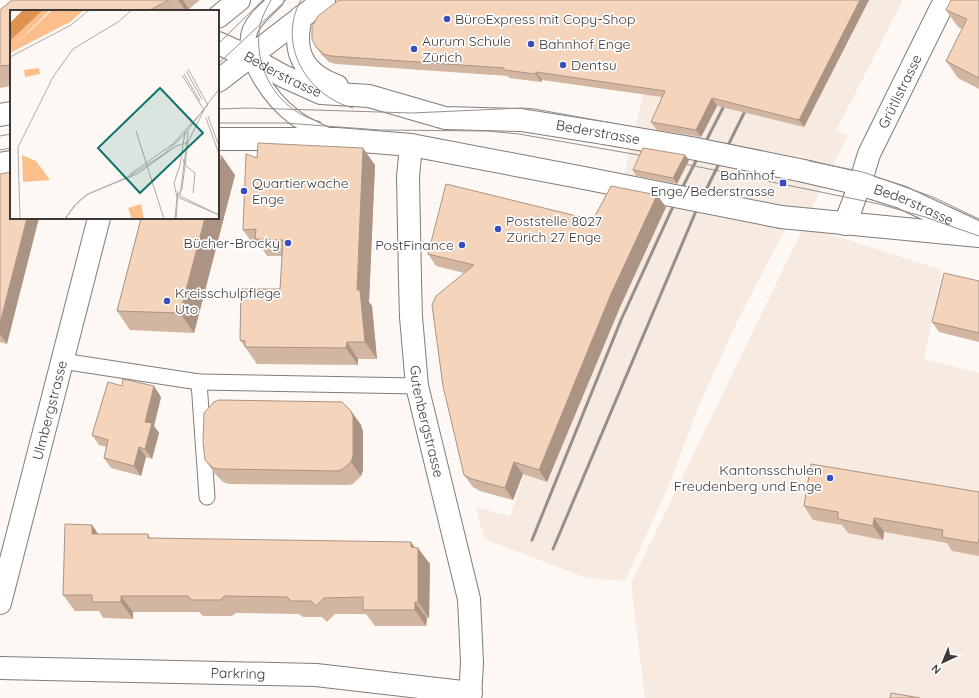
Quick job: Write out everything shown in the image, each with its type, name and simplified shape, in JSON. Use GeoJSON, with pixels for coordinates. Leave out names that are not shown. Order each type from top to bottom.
{"type":"FeatureCollection","features":[{"type":"Feature","properties":{"kind":"street"},"geometry":{"type":"LineString","coordinates":[[219,17],[239,0]]}},
{"type":"Feature","properties":{"kind":"street"},"geometry":{"type":"LineString","coordinates":[[219,80],[249,57],[305,9],[324,0]]}},
{"type":"Feature","properties":{"kind":"street","name":"Grütlistrasse"},"geometry":{"type":"LineString","coordinates":[[845,224],[860,184],[869,154],[945,0]]}},
{"type":"Feature","properties":{"kind":"street"},"geometry":{"type":"LineString","coordinates":[[305,9],[297,33],[299,52],[305,66],[315,75],[328,82],[369,96]]}},
{"type":"Feature","properties":{"kind":"street","name":"Bederstrasse"},"geometry":{"type":"LineString","coordinates":[[219,43],[249,57],[283,76],[321,93],[369,96],[445,118],[521,120],[603,133],[691,148],[804,171],[860,184],[901,198],[979,234]]}},
{"type":"Feature","properties":{"kind":"street"},"geometry":{"type":"LineString","coordinates":[[0,115],[10,113]]}},
{"type":"Feature","properties":{"kind":"street"},"geometry":{"type":"LineString","coordinates":[[411,145],[445,118]]}},
{"type":"Feature","properties":{"kind":"street","name":"Bederstrasse"},"geometry":{"type":"LineString","coordinates":[[219,139],[337,139],[411,145],[781,217],[845,224],[979,234]]}},
{"type":"Feature","properties":{"kind":"street","name":"Gutenbergstrasse"},"geometry":{"type":"LineString","coordinates":[[411,145],[408,177],[410,280],[411,317],[417,386],[470,608],[471,696]]}},
{"type":"Feature","properties":{"kind":"street"},"geometry":{"type":"LineString","coordinates":[[0,164],[10,162]]}},
{"type":"Feature","properties":{"kind":"street","name":"Ulmbergstrasse"},"geometry":{"type":"LineString","coordinates":[[0,603],[99,219]]}},
{"type":"Feature","properties":{"kind":"street","name":"Parkring"},"geometry":{"type":"LineString","coordinates":[[0,668],[316,675],[471,696]]}},
{"type":"Feature","properties":{"kind":"lane"},"geometry":{"type":"LineString","coordinates":[[276,0],[257,18],[250,29],[247,41],[249,57],[265,85],[281,106],[304,124],[337,139]]}},
{"type":"Feature","properties":{"kind":"lane"},"geometry":{"type":"LineString","coordinates":[[62,361],[199,382],[417,386]]}},
{"type":"Feature","properties":{"kind":"lane"},"geometry":{"type":"LineString","coordinates":[[199,382],[207,497]]}},
{"type":"Feature","properties":{"kind":"shaded area"},"geometry":{"type":"Polygon","coordinates":[[[324,0],[903,0],[836,131],[848,135],[805,222],[791,218],[737,322],[698,408],[670,483],[625,581],[586,578],[485,539],[475,507],[510,516],[584,302],[622,183],[643,94],[542,80],[541,82],[509,78],[509,76],[332,63],[321,55],[318,49],[324,0]]]}},
{"type":"Feature","properties":{"kind":"shaded area","name":"Kantonsschulen Freudenberg und Enge"},"geometry":{"type":"Polygon","coordinates":[[[804,226],[942,270],[924,359],[979,373],[979,698],[645,698],[631,583],[804,226]]]}},
{"type":"Feature","properties":{"kind":"building"},"geometry":{"type":"Polygon","coordinates":[[[12,0],[169,0],[150,10],[10,10],[10,65],[0,66],[0,10],[12,0]]]}},
{"type":"Feature","properties":{"kind":"building"},"geometry":{"type":"Polygon","coordinates":[[[339,0],[860,0],[799,120],[712,98],[696,130],[651,122],[665,91],[536,72],[536,74],[504,70],[504,68],[331,56],[324,54],[316,47],[312,39],[312,27],[318,16],[339,0]]]}},
{"type":"Feature","properties":{"kind":"building"},"geometry":{"type":"Polygon","coordinates":[[[951,0],[979,0],[979,78],[946,61],[967,19],[946,10],[951,0]]]}},
{"type":"Feature","properties":{"kind":"building"},"geometry":{"type":"Polygon","coordinates":[[[258,143],[363,148],[357,290],[360,290],[365,342],[347,342],[346,348],[245,347],[245,341],[240,340],[241,289],[280,289],[283,240],[255,239],[256,229],[243,230],[246,154],[257,158],[258,143]]]}},
{"type":"Feature","properties":{"kind":"building"},"geometry":{"type":"Polygon","coordinates":[[[643,148],[685,155],[673,178],[633,170],[643,148]]]}},
{"type":"Feature","properties":{"kind":"building"},"geometry":{"type":"Polygon","coordinates":[[[219,156],[222,156],[219,166],[219,156]]]}},
{"type":"Feature","properties":{"kind":"building"},"geometry":{"type":"Polygon","coordinates":[[[10,172],[10,219],[27,219],[0,323],[0,174],[10,172]]]}},
{"type":"Feature","properties":{"kind":"building"},"geometry":{"type":"Polygon","coordinates":[[[446,184],[593,220],[611,186],[657,195],[611,294],[539,470],[514,462],[505,488],[472,479],[464,475],[443,386],[432,305],[436,296],[474,265],[428,254],[446,184]]]}},
{"type":"Feature","properties":{"kind":"building"},"geometry":{"type":"Polygon","coordinates":[[[141,219],[205,219],[180,313],[117,311],[141,219]]]}},
{"type":"Feature","properties":{"kind":"building"},"geometry":{"type":"Polygon","coordinates":[[[944,273],[979,281],[979,333],[932,322],[944,273]]]}},
{"type":"Feature","properties":{"kind":"building"},"geometry":{"type":"Polygon","coordinates":[[[123,379],[154,386],[145,422],[152,423],[145,449],[139,447],[134,466],[104,458],[108,440],[92,435],[108,382],[122,386],[123,379]]]}},
{"type":"Feature","properties":{"kind":"building"},"geometry":{"type":"Polygon","coordinates":[[[219,400],[342,402],[351,411],[353,417],[353,456],[351,462],[343,469],[338,471],[213,468],[205,460],[203,441],[204,413],[214,402],[219,400]]]}},
{"type":"Feature","properties":{"kind":"building"},"geometry":{"type":"Polygon","coordinates":[[[811,464],[979,492],[978,543],[942,537],[943,530],[874,518],[873,526],[838,519],[838,512],[804,506],[811,464]]]}},
{"type":"Feature","properties":{"kind":"building"},"geometry":{"type":"Polygon","coordinates":[[[65,524],[92,525],[92,534],[148,534],[148,538],[411,542],[411,547],[418,548],[418,602],[415,602],[415,610],[363,610],[363,597],[324,598],[316,606],[311,601],[291,601],[287,597],[224,596],[221,600],[191,600],[188,596],[121,596],[121,602],[92,602],[92,595],[63,595],[65,524]]]}},
{"type":"Feature","properties":{"kind":"building"},"geometry":{"type":"Polygon","coordinates":[[[891,693],[920,698],[890,698],[891,693]]]}},
{"type":"Feature","properties":{"kind":"tram line"},"geometry":{"type":"LineString","coordinates":[[219,43],[263,0]]}},
{"type":"Feature","properties":{"kind":"tram line"},"geometry":{"type":"LineString","coordinates":[[271,0],[263,15],[260,25],[260,57],[264,72],[271,86],[292,109],[306,117],[321,122]]}},
{"type":"Feature","properties":{"kind":"tram line"},"geometry":{"type":"LineString","coordinates":[[219,63],[286,0]]}},
{"type":"Feature","properties":{"kind":"tram line"},"geometry":{"type":"LineString","coordinates":[[301,0],[294,17],[292,34],[294,50],[300,66],[310,80],[322,92],[337,102],[353,108]]}},
{"type":"Feature","properties":{"kind":"tram line"},"geometry":{"type":"LineString","coordinates":[[219,109],[248,108],[412,113],[523,108],[535,109],[716,142],[863,172],[933,197],[979,219]]}},
{"type":"Feature","properties":{"kind":"tram line"},"geometry":{"type":"LineString","coordinates":[[219,123],[285,123],[380,130],[487,131],[519,134],[650,157]]}},
{"type":"Feature","properties":{"kind":"tram line"},"geometry":{"type":"LineString","coordinates":[[0,136],[10,134]]}},
{"type":"Feature","properties":{"kind":"tram line"},"geometry":{"type":"LineString","coordinates":[[0,150],[10,148]]}},
{"type":"Feature","properties":{"kind":"tram line"},"geometry":{"type":"LineString","coordinates":[[675,162],[879,204],[925,217],[979,236]]}},
{"type":"Feature","properties":{"kind":"railway"},"geometry":{"type":"LineString","coordinates":[[532,540],[621,320],[676,200],[728,98]]}},
{"type":"Feature","properties":{"kind":"railway"},"geometry":{"type":"LineString","coordinates":[[553,549],[699,204],[749,103]]}},
{"type":"Feature","properties":{"kind":"place","name":"BüroExpress mit Copy-Shop"},"geometry":{"type":"Point","coordinates":[447,19]}},
{"type":"Feature","properties":{"kind":"place","name":"Bahnhof Enge"},"geometry":{"type":"Point","coordinates":[531,44]}},
{"type":"Feature","properties":{"kind":"place","name":"Aurum Schule Zürich"},"geometry":{"type":"Point","coordinates":[414,49]}},
{"type":"Feature","properties":{"kind":"place","name":"Dentsu"},"geometry":{"type":"Point","coordinates":[563,65]}},
{"type":"Feature","properties":{"kind":"place","name":"Bahnhof Enge/Bederstrasse"},"geometry":{"type":"Point","coordinates":[783,183]}},
{"type":"Feature","properties":{"kind":"place","name":"Quartierwache Enge"},"geometry":{"type":"Point","coordinates":[244,191]}},
{"type":"Feature","properties":{"kind":"place","name":"Poststelle 8027 Zürich 27 Enge"},"geometry":{"type":"Point","coordinates":[498,229]}},
{"type":"Feature","properties":{"kind":"place","name":"Bücher-Brocky"},"geometry":{"type":"Point","coordinates":[288,243]}},
{"type":"Feature","properties":{"kind":"place","name":"PostFinance"},"geometry":{"type":"Point","coordinates":[462,245]}},
{"type":"Feature","properties":{"kind":"place","name":"Kreisschulpflege Uto"},"geometry":{"type":"Point","coordinates":[167,301]}},
{"type":"Feature","properties":{"kind":"place","name":"Kantonsschulen Freudenberg und Enge"},"geometry":{"type":"Point","coordinates":[830,478]}}]}
